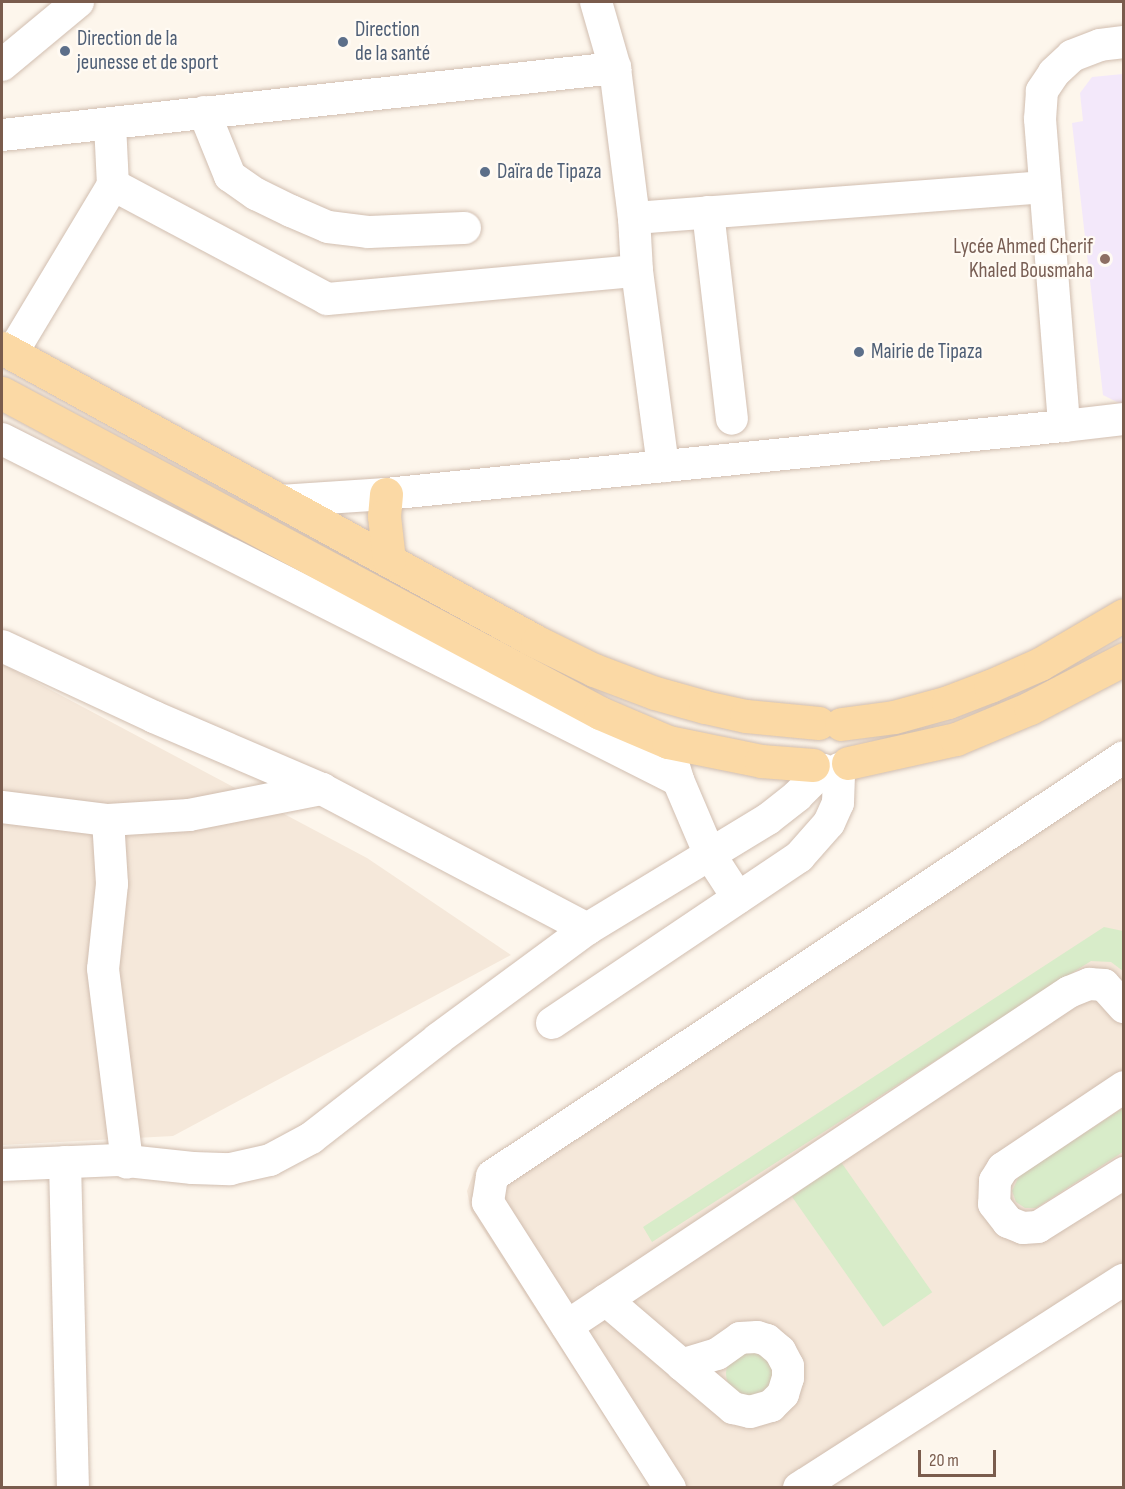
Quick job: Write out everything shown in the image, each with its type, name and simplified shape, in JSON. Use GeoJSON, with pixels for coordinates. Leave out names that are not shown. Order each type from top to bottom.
{"type":"FeatureCollection","features":[{"type":"Feature","properties":{"kind":"main road"},"geometry":{"type":"LineString","coordinates":[[7,350],[537,642],[594,670],[655,693],[746,716],[830,723],[894,717],[948,702],[1040,664],[1124,615]]}},
{"type":"Feature","properties":{"kind":"main road"},"geometry":{"type":"LineString","coordinates":[[2,393],[600,713],[668,742],[761,761],[831,767],[956,739],[1030,708],[1124,659]]}},
{"type":"Feature","properties":{"kind":"main road"},"geometry":{"type":"LineString","coordinates":[[386,494],[384,516],[389,560]]}},
{"type":"Feature","properties":{"kind":"main road"},"geometry":{"type":"LineString","coordinates":[[830,723],[850,731],[854,742],[854,753],[831,767],[804,751],[805,740],[810,730],[830,723]]}},
{"type":"Feature","properties":{"kind":"street"},"geometry":{"type":"LineString","coordinates":[[2,65],[78,2]]}},
{"type":"Feature","properties":{"kind":"street"},"geometry":{"type":"LineString","coordinates":[[596,2],[615,68],[634,218],[637,271],[663,466]]}},
{"type":"Feature","properties":{"kind":"street"},"geometry":{"type":"LineString","coordinates":[[1064,426],[1043,187],[1040,118],[1042,91],[1054,73],[1072,56],[1100,45],[1124,42]]}},
{"type":"Feature","properties":{"kind":"street"},"geometry":{"type":"LineString","coordinates":[[2,135],[615,68]]}},
{"type":"Feature","properties":{"kind":"street"},"geometry":{"type":"LineString","coordinates":[[204,112],[231,176],[256,194],[291,212],[328,227],[368,232],[465,228]]}},
{"type":"Feature","properties":{"kind":"street"},"geometry":{"type":"LineString","coordinates":[[7,350],[113,185],[110,124]]}},
{"type":"Feature","properties":{"kind":"street"},"geometry":{"type":"LineString","coordinates":[[113,185],[327,299],[637,271]]}},
{"type":"Feature","properties":{"kind":"street"},"geometry":{"type":"LineString","coordinates":[[634,218],[1043,187]]}},
{"type":"Feature","properties":{"kind":"street"},"geometry":{"type":"LineString","coordinates":[[708,212],[732,419]]}},
{"type":"Feature","properties":{"kind":"street"},"geometry":{"type":"LineString","coordinates":[[280,501],[386,494],[1124,419]]}},
{"type":"Feature","properties":{"kind":"street"},"geometry":{"type":"LineString","coordinates":[[2,440],[678,780]]}},
{"type":"Feature","properties":{"kind":"street"},"geometry":{"type":"LineString","coordinates":[[4,649],[322,789],[588,929]]}},
{"type":"Feature","properties":{"kind":"street"},"geometry":{"type":"LineString","coordinates":[[668,742],[678,780],[710,855],[738,898]]}},
{"type":"Feature","properties":{"kind":"street"},"geometry":{"type":"LineString","coordinates":[[670,1488],[488,1202],[492,1176],[1124,757]]}},
{"type":"Feature","properties":{"kind":"street"},"geometry":{"type":"LineString","coordinates":[[2,1165],[118,1160],[127,1163],[230,1169],[270,1160],[311,1138],[438,1039],[588,929],[783,808],[831,767],[838,802],[829,823],[799,857],[552,1023]]}},
{"type":"Feature","properties":{"kind":"street"},"geometry":{"type":"LineString","coordinates":[[2,807],[108,820],[189,815],[322,789]]}},
{"type":"Feature","properties":{"kind":"street"},"geometry":{"type":"LineString","coordinates":[[108,820],[112,884],[103,969],[127,1163]]}},
{"type":"Feature","properties":{"kind":"street"},"geometry":{"type":"LineString","coordinates":[[567,1326],[1070,992],[1089,984],[1104,985],[1123,1006]]}},
{"type":"Feature","properties":{"kind":"street"},"geometry":{"type":"LineString","coordinates":[[1124,1087],[1003,1168],[994,1181],[994,1204],[1008,1222],[1023,1228],[1038,1227],[1124,1173]]}},
{"type":"Feature","properties":{"kind":"street"},"geometry":{"type":"LineString","coordinates":[[65,1162],[73,1488]]}},
{"type":"Feature","properties":{"kind":"street"},"geometry":{"type":"LineString","coordinates":[[799,1488],[1124,1280]]}},
{"type":"Feature","properties":{"kind":"street"},"geometry":{"type":"LineString","coordinates":[[606,1300],[682,1365]]}},
{"type":"Feature","properties":{"kind":"shaded area","name":"Lycée Ahmed Cherif Khaled Bousmaha"},"geometry":{"type":"Polygon","coordinates":[[[1123,74],[1123,405],[1103,395],[1072,123],[1083,121],[1080,93],[1092,77],[1123,74]]]}},
{"type":"Feature","properties":{"kind":"shaded area"},"geometry":{"type":"Polygon","coordinates":[[[2,664],[367,858],[511,955],[173,1136],[2,1145],[2,664]]]}},
{"type":"Feature","properties":{"kind":"shaded area"},"geometry":{"type":"Polygon","coordinates":[[[1123,752],[1123,1300],[829,1487],[650,1487],[471,1211],[467,1191],[474,1172],[481,1164],[1123,752]]]}},
{"type":"Feature","properties":{"kind":"green space"},"geometry":{"type":"Polygon","coordinates":[[[1104,927],[1123,931],[1123,971],[1111,962],[1091,961],[652,1242],[643,1227],[1104,927]]]}},
{"type":"Feature","properties":{"kind":"green space"},"geometry":{"type":"Polygon","coordinates":[[[1123,1108],[1123,1152],[1036,1208],[1025,1208],[1016,1202],[1012,1191],[1019,1176],[1123,1108]]]}},
{"type":"Feature","properties":{"kind":"green space"},"geometry":{"type":"Polygon","coordinates":[[[841,1162],[932,1292],[883,1327],[792,1196],[841,1162]]]}},
{"type":"Feature","properties":{"kind":"green space"},"geometry":{"type":"Polygon","coordinates":[[[749,1351],[765,1358],[772,1374],[765,1390],[749,1397],[733,1390],[726,1374],[733,1358],[749,1351]]]}},
{"type":"Feature","properties":{"kind":"place","name":"Direction de la santé"},"geometry":{"type":"Point","coordinates":[343,42]}},
{"type":"Feature","properties":{"kind":"place","name":"Direction de la jeunesse et de sport"},"geometry":{"type":"Point","coordinates":[65,51]}},
{"type":"Feature","properties":{"kind":"place","name":"Daïra de Tipaza"},"geometry":{"type":"Point","coordinates":[485,172]}},
{"type":"Feature","properties":{"kind":"place","name":"Lycée Ahmed Cherif Khaled Bousmaha"},"geometry":{"type":"Point","coordinates":[1105,259]}},
{"type":"Feature","properties":{"kind":"place","name":"Mairie de Tipaza"},"geometry":{"type":"Point","coordinates":[859,352]}}]}
